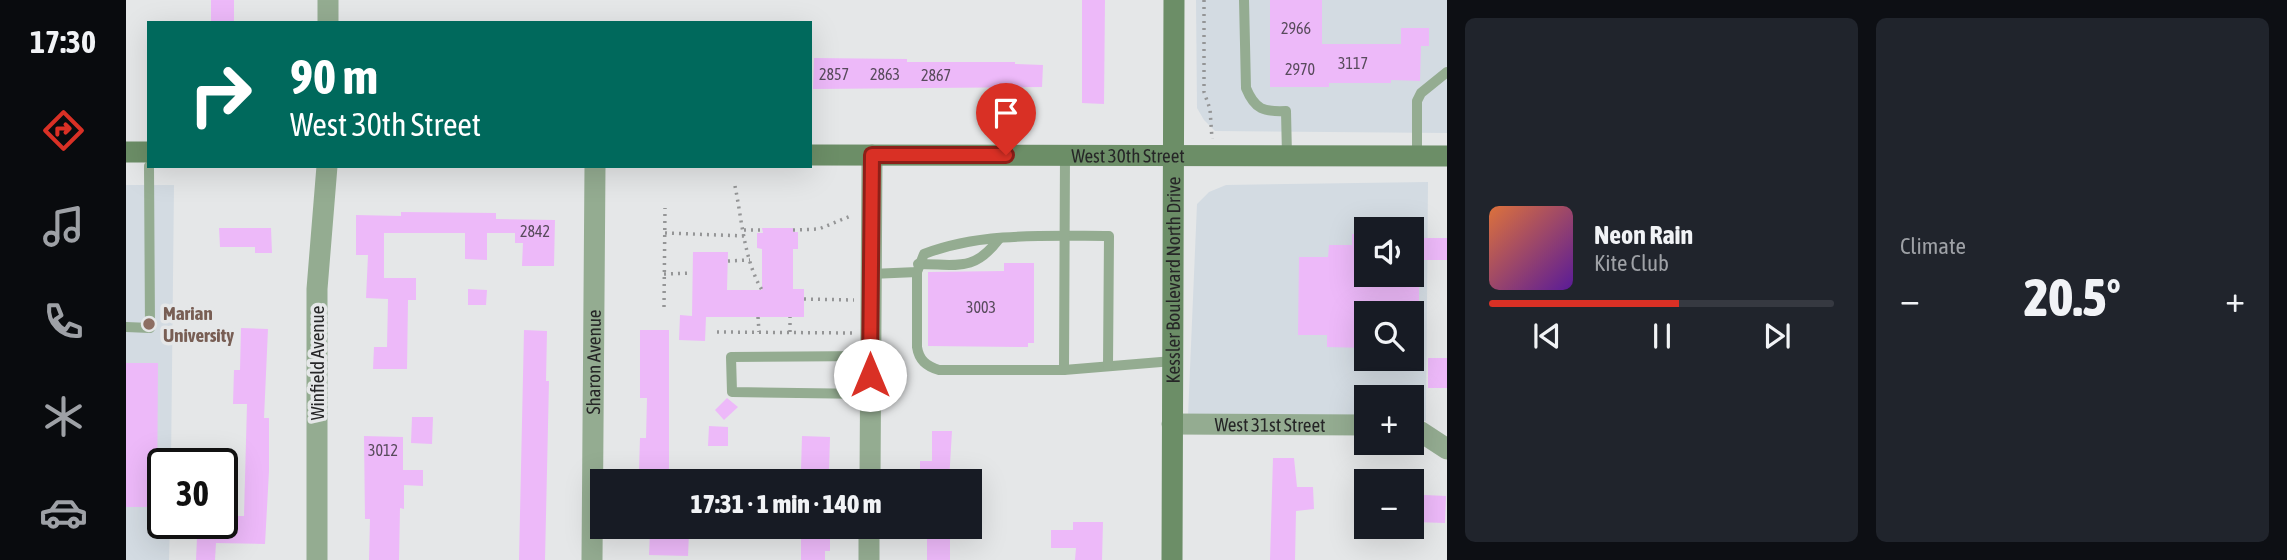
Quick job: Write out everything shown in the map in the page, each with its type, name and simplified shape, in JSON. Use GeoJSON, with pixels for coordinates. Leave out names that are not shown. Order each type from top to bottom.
{"type":"FeatureCollection","features":[{"type":"Feature","properties":{"kind":"main road","name":"Kessler Boulevard North Drive"},"geometry":{"type":"LineString","coordinates":[[1172,560],[1174,0]]}},
{"type":"Feature","properties":{"kind":"main road"},"geometry":{"type":"LineString","coordinates":[[126,152],[147,152]]}},
{"type":"Feature","properties":{"kind":"main road","name":"West 30th Street"},"geometry":{"type":"LineString","coordinates":[[812,155],[1447,156]]}},
{"type":"Feature","properties":{"kind":"street"},"geometry":{"type":"LineString","coordinates":[[328,0],[328,21]]}},
{"type":"Feature","properties":{"kind":"street"},"geometry":{"type":"LineString","coordinates":[[870,469],[872,155]]}},
{"type":"Feature","properties":{"kind":"street","name":"Winfield Avenue"},"geometry":{"type":"LineString","coordinates":[[317,560],[317,289],[327,168]]}},
{"type":"Feature","properties":{"kind":"street","name":"Sharon Avenue"},"geometry":{"type":"LineString","coordinates":[[593,560],[595,168]]}},
{"type":"Feature","properties":{"kind":"street","name":"West 31st Street"},"geometry":{"type":"LineString","coordinates":[[1172,424],[1354,425]]}},
{"type":"Feature","properties":{"kind":"street"},"geometry":{"type":"LineString","coordinates":[[1424,434],[1447,449]]}},
{"type":"Feature","properties":{"kind":"street"},"geometry":{"type":"LineString","coordinates":[[869,539],[869,560]]}},
{"type":"Feature","properties":{"kind":"lane"},"geometry":{"type":"LineString","coordinates":[[1244,0],[1246,88],[1252,102],[1259,108],[1271,112],[1286,111],[1287,156]]}},
{"type":"Feature","properties":{"kind":"lane"},"geometry":{"type":"LineString","coordinates":[[1417,156],[1417,101],[1421,93],[1447,72]]}},
{"type":"Feature","properties":{"kind":"lane"},"geometry":{"type":"LineString","coordinates":[[1064,370],[1065,155]]}},
{"type":"Feature","properties":{"kind":"lane"},"geometry":{"type":"LineString","coordinates":[[126,327],[150,328],[149,168]]}},
{"type":"Feature","properties":{"kind":"lane"},"geometry":{"type":"LineString","coordinates":[[1108,366],[1109,236],[999,239],[924,254],[917,268],[917,346],[918,357],[928,367],[939,370],[1064,370],[1172,361]]}},
{"type":"Feature","properties":{"kind":"lane"},"geometry":{"type":"LineString","coordinates":[[871,274],[970,265],[990,251],[999,239]]}},
{"type":"Feature","properties":{"kind":"lane"},"geometry":{"type":"LineString","coordinates":[[870,356],[732,357],[732,392],[870,394]]}},
{"type":"Feature","properties":{"kind":"path"},"geometry":{"type":"LineString","coordinates":[[1205,0],[1205,92],[1210,109],[1212,155]]}},
{"type":"Feature","properties":{"kind":"path"},"geometry":{"type":"LineString","coordinates":[[735,186],[750,260],[755,279],[762,290]]}},
{"type":"Feature","properties":{"kind":"path"},"geometry":{"type":"LineString","coordinates":[[664,208],[664,307]]}},
{"type":"Feature","properties":{"kind":"path"},"geometry":{"type":"LineString","coordinates":[[793,230],[819,229],[858,212]]}},
{"type":"Feature","properties":{"kind":"path"},"geometry":{"type":"LineString","coordinates":[[664,233],[744,233],[763,230]]}},
{"type":"Feature","properties":{"kind":"path"},"geometry":{"type":"LineString","coordinates":[[728,261],[750,260]]}},
{"type":"Feature","properties":{"kind":"path"},"geometry":{"type":"LineString","coordinates":[[664,274],[692,274]]}},
{"type":"Feature","properties":{"kind":"path"},"geometry":{"type":"LineString","coordinates":[[804,299],[856,300]]}},
{"type":"Feature","properties":{"kind":"path"},"geometry":{"type":"LineString","coordinates":[[758,317],[759,332]]}},
{"type":"Feature","properties":{"kind":"path"},"geometry":{"type":"LineString","coordinates":[[790,317],[790,332]]}},
{"type":"Feature","properties":{"kind":"path"},"geometry":{"type":"LineString","coordinates":[[717,332],[856,333]]}},
{"type":"Feature","properties":{"kind":"shaded area"},"geometry":{"type":"Polygon","coordinates":[[[1196,0],[1447,0],[1447,133],[1215,131],[1197,108],[1196,0]]]}},
{"type":"Feature","properties":{"kind":"shaded area"},"geometry":{"type":"Polygon","coordinates":[[[1428,182],[1426,421],[1424,385],[1354,385],[1354,420],[1188,416],[1197,204],[1209,192],[1226,185],[1428,182]]]}},
{"type":"Feature","properties":{"kind":"shaded area","name":"Marian University"},"geometry":{"type":"Polygon","coordinates":[[[126,185],[174,185],[171,448],[147,448],[147,539],[170,539],[169,560],[126,560],[126,185]]]}},
{"type":"Feature","properties":{"kind":"building"},"geometry":{"type":"Polygon","coordinates":[[[211,0],[234,0],[234,21],[211,21],[211,0]]]}},
{"type":"Feature","properties":{"kind":"building"},"geometry":{"type":"Polygon","coordinates":[[[1082,0],[1105,0],[1104,104],[1082,103],[1082,0]]]}},
{"type":"Feature","properties":{"kind":"building"},"geometry":{"type":"Polygon","coordinates":[[[1270,0],[1322,0],[1322,44],[1401,44],[1401,28],[1429,28],[1429,46],[1421,46],[1420,81],[1329,83],[1329,87],[1270,87],[1270,0]]]}},
{"type":"Feature","properties":{"kind":"building"},"geometry":{"type":"Polygon","coordinates":[[[814,58],[907,59],[907,62],[1015,62],[1043,65],[1042,87],[813,89],[814,58]]]}},
{"type":"Feature","properties":{"kind":"building"},"geometry":{"type":"Polygon","coordinates":[[[401,212],[496,213],[496,219],[555,220],[554,266],[522,266],[523,243],[515,243],[515,233],[487,233],[487,260],[465,259],[465,233],[384,233],[384,278],[416,278],[416,300],[408,300],[407,369],[373,369],[374,347],[387,347],[388,299],[366,298],[368,255],[356,255],[356,215],[401,216],[401,212]]]}},
{"type":"Feature","properties":{"kind":"building"},"geometry":{"type":"Polygon","coordinates":[[[219,228],[271,228],[272,253],[255,253],[255,247],[220,247],[219,228]]]}},
{"type":"Feature","properties":{"kind":"building"},"geometry":{"type":"Polygon","coordinates":[[[762,228],[793,228],[793,232],[798,232],[798,249],[793,249],[793,289],[804,289],[804,317],[706,317],[705,341],[679,340],[680,315],[692,316],[693,252],[728,252],[727,290],[762,290],[762,249],[757,248],[757,233],[763,233],[762,228]]]}},
{"type":"Feature","properties":{"kind":"building"},"geometry":{"type":"Polygon","coordinates":[[[1354,234],[1354,287],[1419,287],[1419,301],[1354,301],[1354,348],[1327,347],[1327,335],[1298,335],[1299,257],[1328,257],[1329,245],[1352,245],[1354,234]]]}},
{"type":"Feature","properties":{"kind":"building"},"geometry":{"type":"Polygon","coordinates":[[[1424,238],[1447,238],[1447,260],[1424,260],[1424,238]]]}},
{"type":"Feature","properties":{"kind":"building"},"geometry":{"type":"Polygon","coordinates":[[[1004,263],[1034,263],[1034,343],[1028,343],[1028,347],[928,346],[928,272],[1004,271],[1004,263]]]}},
{"type":"Feature","properties":{"kind":"building"},"geometry":{"type":"Polygon","coordinates":[[[468,289],[487,290],[486,305],[468,305],[468,289]]]}},
{"type":"Feature","properties":{"kind":"building"},"geometry":{"type":"Polygon","coordinates":[[[241,328],[268,329],[264,418],[269,418],[269,471],[265,544],[216,543],[215,560],[196,560],[197,539],[238,539],[238,516],[244,516],[247,404],[233,404],[234,370],[240,370],[241,328]]]}},
{"type":"Feature","properties":{"kind":"building"},"geometry":{"type":"Polygon","coordinates":[[[524,330],[547,331],[546,381],[549,381],[545,560],[519,560],[524,330]]]}},
{"type":"Feature","properties":{"kind":"building"},"geometry":{"type":"Polygon","coordinates":[[[640,330],[669,330],[669,469],[639,469],[640,438],[646,438],[647,398],[640,398],[640,330]]]}},
{"type":"Feature","properties":{"kind":"building"},"geometry":{"type":"Polygon","coordinates":[[[1428,358],[1447,358],[1447,388],[1428,388],[1428,358]]]}},
{"type":"Feature","properties":{"kind":"building"},"geometry":{"type":"Polygon","coordinates":[[[126,363],[158,363],[157,448],[147,448],[147,507],[126,507],[126,363]]]}},
{"type":"Feature","properties":{"kind":"building"},"geometry":{"type":"Polygon","coordinates":[[[727,398],[738,407],[724,420],[715,410],[727,398]]]}},
{"type":"Feature","properties":{"kind":"building"},"geometry":{"type":"Polygon","coordinates":[[[412,417],[433,417],[432,444],[411,443],[412,417]]]}},
{"type":"Feature","properties":{"kind":"building"},"geometry":{"type":"Polygon","coordinates":[[[709,426],[728,427],[728,446],[708,446],[709,426]]]}},
{"type":"Feature","properties":{"kind":"building"},"geometry":{"type":"Polygon","coordinates":[[[932,431],[952,431],[950,469],[920,469],[920,461],[932,461],[932,431]]]}},
{"type":"Feature","properties":{"kind":"building"},"geometry":{"type":"Polygon","coordinates":[[[364,436],[403,437],[403,470],[423,470],[423,486],[404,485],[404,509],[400,508],[399,560],[369,560],[370,519],[365,519],[364,436]]]}},
{"type":"Feature","properties":{"kind":"building"},"geometry":{"type":"Polygon","coordinates":[[[802,436],[830,437],[829,469],[801,469],[802,436]]]}},
{"type":"Feature","properties":{"kind":"building"},"geometry":{"type":"Polygon","coordinates":[[[1273,458],[1294,458],[1297,487],[1313,487],[1314,509],[1296,511],[1295,560],[1270,560],[1273,458]]]}},
{"type":"Feature","properties":{"kind":"building"},"geometry":{"type":"Polygon","coordinates":[[[1424,495],[1446,496],[1445,523],[1424,522],[1424,495]]]}},
{"type":"Feature","properties":{"kind":"building"},"geometry":{"type":"Polygon","coordinates":[[[1073,522],[1103,522],[1102,560],[1075,560],[1076,548],[1051,548],[1051,530],[1073,530],[1073,522]]]}},
{"type":"Feature","properties":{"kind":"building"},"geometry":{"type":"Polygon","coordinates":[[[650,539],[689,539],[688,556],[649,555],[650,539]]]}},
{"type":"Feature","properties":{"kind":"building"},"geometry":{"type":"Polygon","coordinates":[[[801,539],[830,539],[830,551],[825,551],[825,560],[801,560],[801,539]]]}},
{"type":"Feature","properties":{"kind":"building"},"geometry":{"type":"Polygon","coordinates":[[[927,539],[950,539],[950,560],[927,560],[927,539]]]}},
{"type":"Feature","properties":{"kind":"place","name":"Marian University"},"geometry":{"type":"Point","coordinates":[149,324]}},
{"type":"Feature","properties":{"kind":"route"},"geometry":{"type":"LineString","coordinates":[[870,375],[872,155],[1006,155]]}}]}
